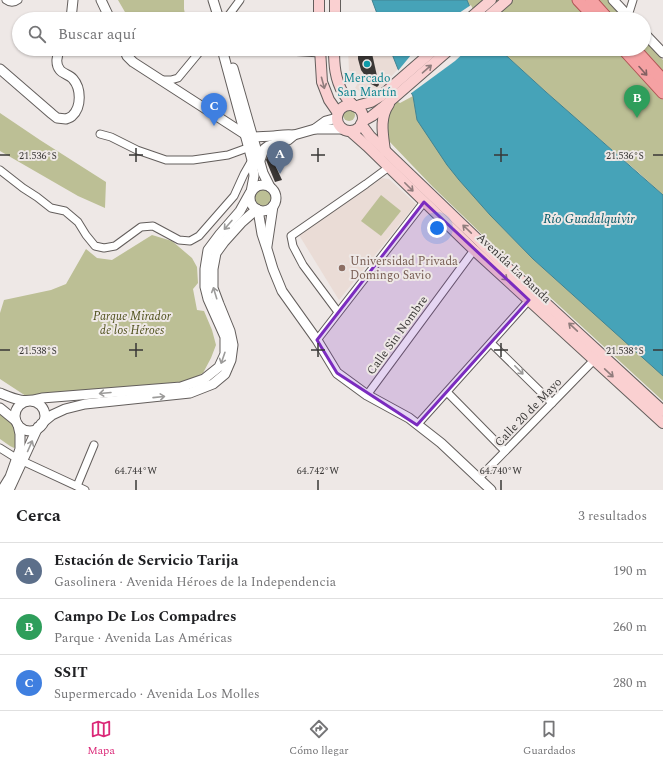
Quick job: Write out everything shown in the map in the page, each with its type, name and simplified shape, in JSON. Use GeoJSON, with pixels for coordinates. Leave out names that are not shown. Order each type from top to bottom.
{"type":"FeatureCollection","features":[{"type":"Feature","properties":{"kind":"main road"},"geometry":{"type":"LineString","coordinates":[[319,0],[319,12]]}},
{"type":"Feature","properties":{"kind":"main road"},"geometry":{"type":"LineString","coordinates":[[335,0],[335,12]]}},
{"type":"Feature","properties":{"kind":"main road"},"geometry":{"type":"LineString","coordinates":[[477,12],[491,0]]}},
{"type":"Feature","properties":{"kind":"main road"},"geometry":{"type":"LineString","coordinates":[[578,0],[589,12]]}},
{"type":"Feature","properties":{"kind":"main road"},"geometry":{"type":"LineString","coordinates":[[591,0],[602,12]]}},
{"type":"Feature","properties":{"kind":"main road"},"geometry":{"type":"LineString","coordinates":[[493,12],[503,3]]}},
{"type":"Feature","properties":{"kind":"main road"},"geometry":{"type":"LineString","coordinates":[[320,56],[322,82],[337,115],[338,124],[346,130],[356,129],[362,122],[372,116],[393,98]]}},
{"type":"Feature","properties":{"kind":"main road"},"geometry":{"type":"LineString","coordinates":[[334,56],[334,68],[337,79],[344,94],[361,112],[362,122]]}},
{"type":"Feature","properties":{"kind":"main road"},"geometry":{"type":"LineString","coordinates":[[385,151],[382,132],[383,119],[387,106],[401,86],[429,56]]}},
{"type":"Feature","properties":{"kind":"main road"},"geometry":{"type":"LineString","coordinates":[[337,115],[340,110],[346,106],[355,107],[371,102],[401,86],[441,56]]}},
{"type":"Feature","properties":{"kind":"main road"},"geometry":{"type":"LineString","coordinates":[[629,56],[663,93]]}},
{"type":"Feature","properties":{"kind":"main road"},"geometry":{"type":"LineString","coordinates":[[641,56],[663,80]]}},
{"type":"Feature","properties":{"kind":"main road","name":"Avenida La Banda"},"geometry":{"type":"LineString","coordinates":[[362,122],[367,134],[500,261],[663,411]]}},
{"type":"Feature","properties":{"kind":"main road","name":"Avenida La Banda"},"geometry":{"type":"LineString","coordinates":[[346,130],[367,146],[474,250],[663,423]]}},
{"type":"Feature","properties":{"kind":"street"},"geometry":{"type":"LineString","coordinates":[[6,0],[12,3],[18,0]]}},
{"type":"Feature","properties":{"kind":"street"},"geometry":{"type":"LineString","coordinates":[[72,12],[73,0]]}},
{"type":"Feature","properties":{"kind":"street"},"geometry":{"type":"LineString","coordinates":[[101,0],[107,12]]}},
{"type":"Feature","properties":{"kind":"street"},"geometry":{"type":"LineString","coordinates":[[208,0],[212,12]]}},
{"type":"Feature","properties":{"kind":"street"},"geometry":{"type":"LineString","coordinates":[[213,0],[217,12]]}},
{"type":"Feature","properties":{"kind":"street"},"geometry":{"type":"LineString","coordinates":[[231,12],[240,0]]}},
{"type":"Feature","properties":{"kind":"street"},"geometry":{"type":"LineString","coordinates":[[613,0],[624,12]]}},
{"type":"Feature","properties":{"kind":"street"},"geometry":{"type":"LineString","coordinates":[[631,12],[634,0]]}},
{"type":"Feature","properties":{"kind":"street"},"geometry":{"type":"LineString","coordinates":[[651,40],[663,53]]}},
{"type":"Feature","properties":{"kind":"street"},"geometry":{"type":"LineString","coordinates":[[0,69],[57,118],[66,120],[72,116],[78,107],[80,98],[77,84],[72,77],[60,70],[57,62],[58,56]]}},
{"type":"Feature","properties":{"kind":"street"},"geometry":{"type":"LineString","coordinates":[[127,56],[159,80],[249,139]]}},
{"type":"Feature","properties":{"kind":"street"},"geometry":{"type":"LineString","coordinates":[[177,91],[175,84],[178,78],[196,56]]}},
{"type":"Feature","properties":{"kind":"street"},"geometry":{"type":"LineString","coordinates":[[224,56],[256,160],[270,187]]}},
{"type":"Feature","properties":{"kind":"street"},"geometry":{"type":"LineString","coordinates":[[230,56],[249,139]]}},
{"type":"Feature","properties":{"kind":"street"},"geometry":{"type":"LineString","coordinates":[[159,80],[171,80],[178,78]]}},
{"type":"Feature","properties":{"kind":"street"},"geometry":{"type":"LineString","coordinates":[[0,170],[51,208],[65,211],[78,222],[95,246],[104,248],[115,246],[140,227],[153,226],[179,240],[190,241],[199,236],[234,196],[244,174],[268,146],[288,140],[294,135],[315,128],[337,115]]}},
{"type":"Feature","properties":{"kind":"street"},"geometry":{"type":"LineString","coordinates":[[315,128],[346,130]]}},
{"type":"Feature","properties":{"kind":"street"},"geometry":{"type":"LineString","coordinates":[[100,134],[111,137],[137,150],[166,160],[193,160],[228,155],[249,139],[286,134],[294,135]]}},
{"type":"Feature","properties":{"kind":"street"},"geometry":{"type":"LineString","coordinates":[[9,490],[19,460],[20,434],[15,412],[21,404],[42,398],[181,387],[204,379],[219,367],[225,354],[225,337],[208,299],[205,286],[205,269],[208,250],[240,211],[251,193],[254,188],[262,184],[270,187],[274,190],[276,202],[270,209],[266,210],[258,210],[253,207],[251,203],[250,198],[251,193],[254,176],[256,160]]}},
{"type":"Feature","properties":{"kind":"street"},"geometry":{"type":"LineString","coordinates":[[338,312],[303,265],[293,246],[291,236],[389,167]]}},
{"type":"Feature","properties":{"kind":"street"},"geometry":{"type":"LineString","coordinates":[[317,340],[424,202]]}},
{"type":"Feature","properties":{"kind":"street"},"geometry":{"type":"LineString","coordinates":[[267,249],[273,206]]}},
{"type":"Feature","properties":{"kind":"street"},"geometry":{"type":"LineString","coordinates":[[258,210],[262,234],[273,269],[282,291],[317,340],[337,373],[367,395],[409,418],[441,443],[491,490]]}},
{"type":"Feature","properties":{"kind":"street"},"geometry":{"type":"LineString","coordinates":[[0,408],[26,430],[30,430],[40,426],[52,415],[64,409],[85,404],[190,394],[213,384],[225,374],[231,360],[233,345],[230,331],[213,288],[213,269],[216,253],[242,222],[258,210]]}},
{"type":"Feature","properties":{"kind":"street","name":"Calle Sin Nombre"},"geometry":{"type":"LineString","coordinates":[[367,395],[474,250]]}},
{"type":"Feature","properties":{"kind":"street"},"geometry":{"type":"LineString","coordinates":[[417,425],[529,300]]}},
{"type":"Feature","properties":{"kind":"street"},"geometry":{"type":"LineString","coordinates":[[491,342],[552,403]]}},
{"type":"Feature","properties":{"kind":"street","name":"Calle 20 de Mayo"},"geometry":{"type":"LineString","coordinates":[[478,479],[594,360]]}},
{"type":"Feature","properties":{"kind":"street"},"geometry":{"type":"LineString","coordinates":[[447,392],[505,451]]}},
{"type":"Feature","properties":{"kind":"street"},"geometry":{"type":"LineString","coordinates":[[0,393],[16,400],[30,401],[38,404],[42,407],[44,416],[40,426],[2,490]]}},
{"type":"Feature","properties":{"kind":"street"},"geometry":{"type":"LineString","coordinates":[[77,486],[94,445]]}},
{"type":"Feature","properties":{"kind":"street"},"geometry":{"type":"LineString","coordinates":[[0,448],[19,460],[85,490]]}},
{"type":"Feature","properties":{"kind":"highlighted area"},"geometry":{"type":"Polygon","coordinates":[[[424,202],[529,300],[417,425],[337,373],[317,340],[424,202]]]}},
{"type":"Feature","properties":{"kind":"shaded area","name":"Mercado San Martín"},"geometry":{"type":"Polygon","coordinates":[[[348,56],[393,56],[398,69],[378,91],[366,96],[355,88],[358,83],[353,72],[349,71],[348,56]]]}},
{"type":"Feature","properties":{"kind":"shaded area","name":"Universidad Privada Domingo Savio"},"geometry":{"type":"Polygon","coordinates":[[[382,178],[389,179],[416,204],[339,300],[299,235],[382,178]]]}},
{"type":"Feature","properties":{"kind":"green space"},"geometry":{"type":"Polygon","coordinates":[[[118,0],[184,0],[185,12],[125,12],[118,0]]]}},
{"type":"Feature","properties":{"kind":"green space"},"geometry":{"type":"Polygon","coordinates":[[[467,0],[574,0],[585,12],[472,12],[467,0]]]}},
{"type":"Feature","properties":{"kind":"green space"},"geometry":{"type":"Polygon","coordinates":[[[594,0],[609,0],[620,12],[605,12],[594,0]]]}},
{"type":"Feature","properties":{"kind":"green space"},"geometry":{"type":"Polygon","coordinates":[[[651,47],[663,60],[663,76],[645,56],[651,56],[651,47]]]}},
{"type":"Feature","properties":{"kind":"green space"},"geometry":{"type":"Polygon","coordinates":[[[507,56],[623,56],[663,100],[663,195],[639,173],[567,111],[507,56]]]}},
{"type":"Feature","properties":{"kind":"green space"},"geometry":{"type":"Polygon","coordinates":[[[413,96],[417,120],[490,215],[533,259],[663,375],[663,401],[491,243],[433,187],[387,139],[388,119],[393,105],[396,101],[400,103],[413,96]]]}},
{"type":"Feature","properties":{"kind":"green space"},"geometry":{"type":"Polygon","coordinates":[[[347,109],[351,109],[355,115],[351,121],[347,121],[343,117],[343,113],[347,109]]]}},
{"type":"Feature","properties":{"kind":"green space"},"geometry":{"type":"Polygon","coordinates":[[[0,113],[106,182],[105,208],[78,196],[0,151],[0,113]]]}},
{"type":"Feature","properties":{"kind":"green space"},"geometry":{"type":"Polygon","coordinates":[[[264,188],[271,191],[274,198],[271,205],[264,208],[257,205],[254,198],[257,191],[264,188]]]}},
{"type":"Feature","properties":{"kind":"green space"},"geometry":{"type":"Polygon","coordinates":[[[381,195],[401,211],[381,236],[361,221],[381,195]]]}},
{"type":"Feature","properties":{"kind":"green space","name":"Parque Mirador de los Héroes"},"geometry":{"type":"Polygon","coordinates":[[[152,235],[172,241],[192,258],[197,267],[198,283],[193,289],[197,310],[204,311],[212,330],[216,345],[203,373],[189,381],[167,386],[29,398],[0,379],[0,313],[4,300],[51,290],[66,284],[86,249],[97,258],[112,260],[152,235]]]}},
{"type":"Feature","properties":{"kind":"green space"},"geometry":{"type":"Polygon","coordinates":[[[0,412],[10,421],[15,430],[17,446],[14,448],[0,439],[0,412]]]}},
{"type":"Feature","properties":{"kind":"water"},"geometry":{"type":"Polygon","coordinates":[[[372,0],[467,0],[472,12],[376,12],[372,0]]]}},
{"type":"Feature","properties":{"kind":"water","name":"Río Guadalquivir"},"geometry":{"type":"Polygon","coordinates":[[[393,56],[507,56],[663,195],[663,376],[533,259],[490,215],[459,180],[447,165],[417,120],[413,96],[398,69],[393,56]]]}},
{"type":"Feature","properties":{"kind":"pier"},"geometry":{"type":"Polygon","coordinates":[[[471,5],[474,12],[460,12],[471,5]]]}},
{"type":"Feature","properties":{"kind":"pier"},"geometry":{"type":"Polygon","coordinates":[[[410,56],[460,56],[410,94],[397,72],[410,56]]]}},
{"type":"Feature","properties":{"kind":"building","name":"Mercado San Martín"},"geometry":{"type":"Polygon","coordinates":[[[358,56],[373,56],[379,85],[377,87],[371,84],[361,70],[358,56]]]}},
{"type":"Feature","properties":{"kind":"building"},"geometry":{"type":"Polygon","coordinates":[[[271,156],[282,180],[275,182],[266,160],[267,157],[271,156]]]}},
{"type":"Feature","properties":{"kind":"place","name":"Mercado San Martín"},"geometry":{"type":"Point","coordinates":[367,64]}},
{"type":"Feature","properties":{"kind":"place","name":"Campo De Los Compadres"},"geometry":{"type":"Point","coordinates":[637,118]}},
{"type":"Feature","properties":{"kind":"place","name":"SSIT"},"geometry":{"type":"Point","coordinates":[214,126]}},
{"type":"Feature","properties":{"kind":"place","name":"Estación de Servicio Tarija"},"geometry":{"type":"Point","coordinates":[280,174]}},
{"type":"Feature","properties":{"kind":"place","name":"Universidad Privada Domingo Savio"},"geometry":{"type":"Point","coordinates":[342,268]}}]}
